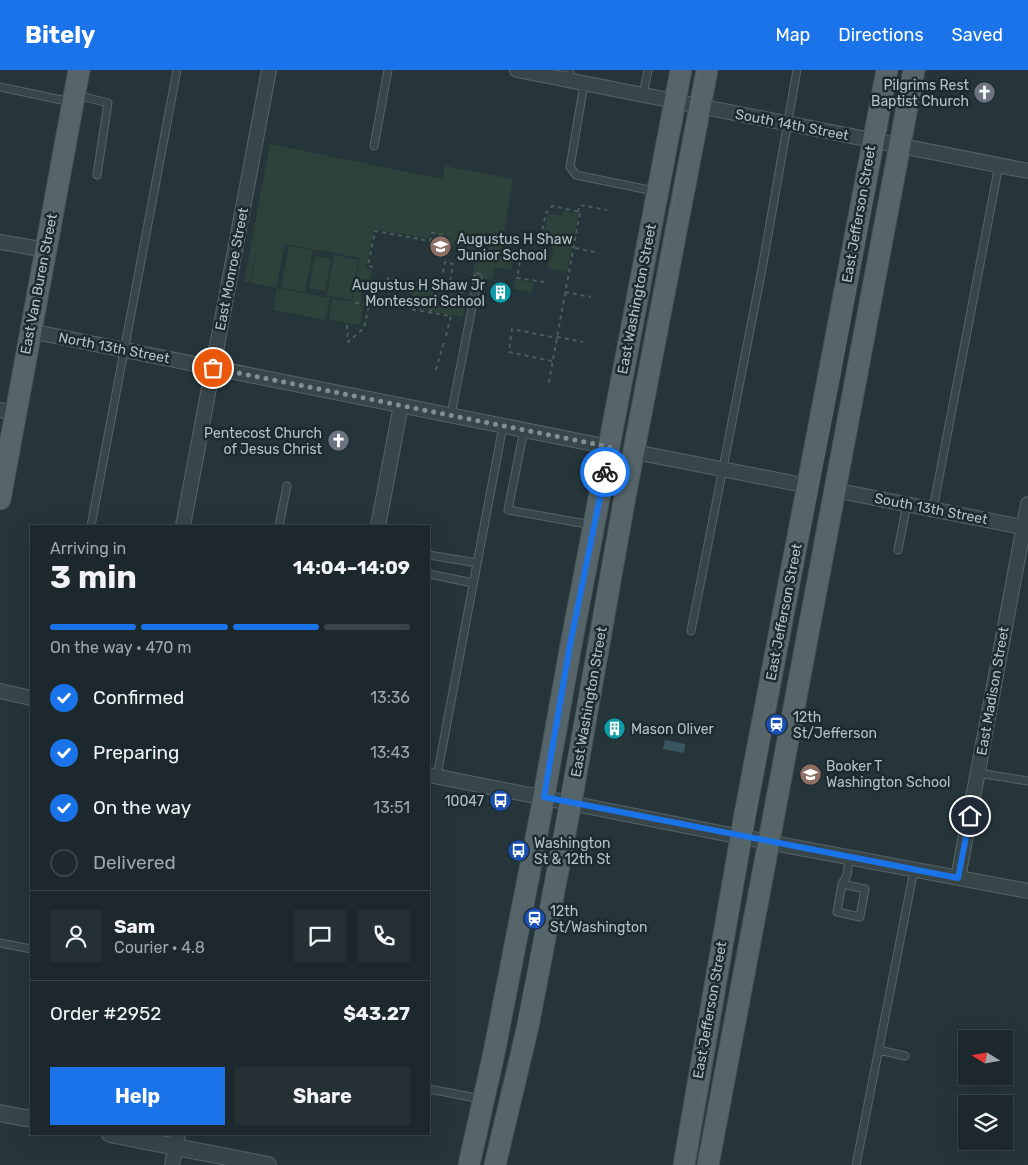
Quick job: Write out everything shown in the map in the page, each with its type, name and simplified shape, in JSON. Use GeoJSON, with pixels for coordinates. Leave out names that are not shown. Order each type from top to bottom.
{"type":"FeatureCollection","features":[{"type":"Feature","properties":{"kind":"main road","name":"East Van Buren Street"},"geometry":{"type":"LineString","coordinates":[[0,499],[8,412],[30,331],[79,70]]}},
{"type":"Feature","properties":{"kind":"main road","name":"East Washington Street"},"geometry":{"type":"LineString","coordinates":[[469,1165],[484,1099],[544,797],[570,645],[610,447],[681,70]]}},
{"type":"Feature","properties":{"kind":"main road","name":"East Washington Street"},"geometry":{"type":"LineString","coordinates":[[496,1165],[528,1026],[572,802],[624,502],[707,70]]}},
{"type":"Feature","properties":{"kind":"main road","name":"East Jefferson Street"},"geometry":{"type":"LineString","coordinates":[[684,1160],[741,837],[887,70]]}},
{"type":"Feature","properties":{"kind":"main road","name":"East Jefferson Street"},"geometry":{"type":"LineString","coordinates":[[708,1165],[914,70]]}},
{"type":"Feature","properties":{"kind":"main road"},"geometry":{"type":"LineString","coordinates":[[819,428],[869,312]]}},
{"type":"Feature","properties":{"kind":"main road","name":"East Washington Street"},"geometry":{"type":"LineString","coordinates":[[570,645],[624,502]]}},
{"type":"Feature","properties":{"kind":"main road","name":"East Jefferson Street"},"geometry":{"type":"LineString","coordinates":[[684,1160],[730,1044]]}},
{"type":"Feature","properties":{"kind":"street","name":"East Monroe Street"},"geometry":{"type":"LineString","coordinates":[[183,525],[269,70]]}},
{"type":"Feature","properties":{"kind":"street","name":"South 14th Street"},"geometry":{"type":"LineString","coordinates":[[517,70],[569,75],[584,84],[1028,171]]}},
{"type":"Feature","properties":{"kind":"street"},"geometry":{"type":"LineString","coordinates":[[0,242],[46,250]]}},
{"type":"Feature","properties":{"kind":"street","name":"North 13th Street"},"geometry":{"type":"LineString","coordinates":[[30,331],[610,447]]}},
{"type":"Feature","properties":{"kind":"street"},"geometry":{"type":"LineString","coordinates":[[378,525],[401,405]]}},
{"type":"Feature","properties":{"kind":"street"},"geometry":{"type":"LineString","coordinates":[[635,452],[808,486]]}},
{"type":"Feature","properties":{"kind":"street","name":"South 13th Street"},"geometry":{"type":"LineString","coordinates":[[834,490],[1026,528]]}},
{"type":"Feature","properties":{"kind":"street","name":"East Madison Street"},"geometry":{"type":"LineString","coordinates":[[958,878],[1026,528],[1028,504]]}},
{"type":"Feature","properties":{"kind":"street"},"geometry":{"type":"LineString","coordinates":[[0,692],[30,698]]}},
{"type":"Feature","properties":{"kind":"street"},"geometry":{"type":"LineString","coordinates":[[433,775],[741,837],[1028,891]]}},
{"type":"Feature","properties":{"kind":"street"},"geometry":{"type":"LineString","coordinates":[[0,1113],[30,1118]]}},
{"type":"Feature","properties":{"kind":"street"},"geometry":{"type":"LineString","coordinates":[[121,1135],[177,1140],[268,1165]]}},
{"type":"Feature","properties":{"kind":"street"},"geometry":{"type":"LineString","coordinates":[[172,1165],[177,1140]]}},
{"type":"Feature","properties":{"kind":"lane"},"geometry":{"type":"LineString","coordinates":[[91,525],[177,70]]}},
{"type":"Feature","properties":{"kind":"lane"},"geometry":{"type":"LineString","coordinates":[[374,146],[388,70]]}},
{"type":"Feature","properties":{"kind":"lane"},"geometry":{"type":"LineString","coordinates":[[643,96],[648,70]]}},
{"type":"Feature","properties":{"kind":"lane"},"geometry":{"type":"LineString","coordinates":[[692,631],[762,269],[797,70]]}},
{"type":"Feature","properties":{"kind":"lane"},"geometry":{"type":"LineString","coordinates":[[584,84],[570,166],[576,175],[657,192]]}},
{"type":"Feature","properties":{"kind":"lane"},"geometry":{"type":"LineString","coordinates":[[0,87],[108,103],[97,175]]}},
{"type":"Feature","properties":{"kind":"lane"},"geometry":{"type":"LineString","coordinates":[[933,509],[999,165]]}},
{"type":"Feature","properties":{"kind":"lane"},"geometry":{"type":"LineString","coordinates":[[451,415],[478,277]]}},
{"type":"Feature","properties":{"kind":"lane"},"geometry":{"type":"LineString","coordinates":[[433,775],[474,583],[504,426]]}},
{"type":"Feature","properties":{"kind":"lane"},"geometry":{"type":"LineString","coordinates":[[524,430],[508,510],[594,525]]}},
{"type":"Feature","properties":{"kind":"lane"},"geometry":{"type":"LineString","coordinates":[[279,525],[287,486]]}},
{"type":"Feature","properties":{"kind":"lane"},"geometry":{"type":"LineString","coordinates":[[898,550],[907,504]]}},
{"type":"Feature","properties":{"kind":"lane"},"geometry":{"type":"LineString","coordinates":[[430,555],[477,563]]}},
{"type":"Feature","properties":{"kind":"lane"},"geometry":{"type":"LineString","coordinates":[[430,574],[474,583]]}},
{"type":"Feature","properties":{"kind":"lane"},"geometry":{"type":"LineString","coordinates":[[978,773],[1028,781]]}},
{"type":"Feature","properties":{"kind":"lane"},"geometry":{"type":"LineString","coordinates":[[842,884],[865,889],[860,916],[837,912],[842,884],[847,875],[849,858]]}},
{"type":"Feature","properties":{"kind":"lane"},"geometry":{"type":"LineString","coordinates":[[856,1165],[914,870]]}},
{"type":"Feature","properties":{"kind":"lane"},"geometry":{"type":"LineString","coordinates":[[0,943],[30,949]]}},
{"type":"Feature","properties":{"kind":"lane"},"geometry":{"type":"LineString","coordinates":[[878,1050],[905,1056]]}},
{"type":"Feature","properties":{"kind":"lane"},"geometry":{"type":"LineString","coordinates":[[430,1088],[484,1099]]}},
{"type":"Feature","properties":{"kind":"path"},"geometry":{"type":"LineString","coordinates":[[548,387],[574,248],[580,205],[607,210]]}},
{"type":"Feature","properties":{"kind":"path"},"geometry":{"type":"LineString","coordinates":[[540,245],[546,213],[552,206],[578,212]]}},
{"type":"Feature","properties":{"kind":"path"},"geometry":{"type":"LineString","coordinates":[[373,267],[368,266],[375,231],[430,241],[432,232],[444,235]]}},
{"type":"Feature","properties":{"kind":"path"},"geometry":{"type":"LineString","coordinates":[[574,248],[600,253]]}},
{"type":"Feature","properties":{"kind":"path"},"geometry":{"type":"LineString","coordinates":[[440,288],[445,262],[453,264],[448,290]]}},
{"type":"Feature","properties":{"kind":"path"},"geometry":{"type":"LineString","coordinates":[[520,262],[517,278],[544,282]]}},
{"type":"Feature","properties":{"kind":"path"},"geometry":{"type":"LineString","coordinates":[[412,292],[386,286],[388,278],[467,294]]}},
{"type":"Feature","properties":{"kind":"path"},"geometry":{"type":"LineString","coordinates":[[414,282],[409,309],[451,316],[446,336]]}},
{"type":"Feature","properties":{"kind":"path"},"geometry":{"type":"LineString","coordinates":[[430,312],[431,305],[441,292]]}},
{"type":"Feature","properties":{"kind":"path"},"geometry":{"type":"LineString","coordinates":[[565,292],[592,297]]}},
{"type":"Feature","properties":{"kind":"path"},"geometry":{"type":"LineString","coordinates":[[347,325],[348,342],[364,328],[368,305],[352,302]]}},
{"type":"Feature","properties":{"kind":"path"},"geometry":{"type":"LineString","coordinates":[[552,361],[509,352],[512,329],[583,342]]}},
{"type":"Feature","properties":{"kind":"path"},"geometry":{"type":"LineString","coordinates":[[436,370],[444,342]]}},
{"type":"Feature","properties":{"kind":"green space"},"geometry":{"type":"Polygon","coordinates":[[[270,144],[442,179],[445,166],[513,179],[500,256],[513,259],[511,270],[495,267],[493,280],[472,276],[476,256],[471,255],[472,250],[445,245],[447,237],[431,232],[429,239],[374,229],[366,268],[372,270],[370,285],[364,284],[360,305],[363,306],[360,325],[329,320],[332,299],[352,302],[360,258],[285,244],[276,288],[251,283],[258,240],[250,282],[244,282],[270,144]]]}},
{"type":"Feature","properties":{"kind":"green space"},"geometry":{"type":"Polygon","coordinates":[[[563,211],[578,214],[567,272],[547,268],[554,251],[549,245],[542,243],[548,213],[563,216],[563,211]]]}},
{"type":"Feature","properties":{"kind":"green space"},"geometry":{"type":"Polygon","coordinates":[[[289,246],[313,250],[305,292],[281,288],[289,246]]]}},
{"type":"Feature","properties":{"kind":"green space"},"geometry":{"type":"Polygon","coordinates":[[[334,255],[359,260],[351,300],[327,295],[334,255]]]}},
{"type":"Feature","properties":{"kind":"green space"},"geometry":{"type":"Polygon","coordinates":[[[315,256],[331,259],[325,291],[309,288],[315,256]]]}},
{"type":"Feature","properties":{"kind":"green space"},"geometry":{"type":"Polygon","coordinates":[[[515,279],[534,283],[532,293],[513,289],[515,279]]]}},
{"type":"Feature","properties":{"kind":"green space"},"geometry":{"type":"Polygon","coordinates":[[[414,287],[466,296],[463,317],[410,307],[414,287]]]}},
{"type":"Feature","properties":{"kind":"green space"},"geometry":{"type":"Polygon","coordinates":[[[277,288],[330,298],[325,320],[273,310],[277,288]]]}},
{"type":"Feature","properties":{"kind":"water"},"geometry":{"type":"Polygon","coordinates":[[[665,740],[685,744],[684,753],[663,749],[665,740]]]}},
{"type":"Feature","properties":{"kind":"tram line"},"geometry":{"type":"LineString","coordinates":[[486,1165],[506,1085],[538,923],[604,557],[626,451],[698,70]]}},
{"type":"Feature","properties":{"kind":"tram line"},"geometry":{"type":"LineString","coordinates":[[691,1165],[777,692],[839,381],[896,70]]}},
{"type":"Feature","properties":{"kind":"way so far"},"geometry":{"type":"LineString","coordinates":[[213,368],[610,447],[605,472]]}},
{"type":"Feature","properties":{"kind":"place","name":"Pilgrims Rest Baptist Church"},"geometry":{"type":"Point","coordinates":[985,93]}},
{"type":"Feature","properties":{"kind":"place","name":"Augustus H Shaw Junior School"},"geometry":{"type":"Point","coordinates":[441,247]}},
{"type":"Feature","properties":{"kind":"place","name":"Augustus H Shaw Jr Montessori School"},"geometry":{"type":"Point","coordinates":[501,293]}},
{"type":"Feature","properties":{"kind":"place","name":"Pentecost Church of Jesus Christ"},"geometry":{"type":"Point","coordinates":[338,441]}},
{"type":"Feature","properties":{"kind":"place","name":"12th St/Jefferson"},"geometry":{"type":"Point","coordinates":[777,725]}},
{"type":"Feature","properties":{"kind":"place","name":"Mason Oliver"},"geometry":{"type":"Point","coordinates":[615,729]}},
{"type":"Feature","properties":{"kind":"place","name":"Booker T Washington School"},"geometry":{"type":"Point","coordinates":[810,774]}},
{"type":"Feature","properties":{"kind":"place","name":"10047"},"geometry":{"type":"Point","coordinates":[500,801]}},
{"type":"Feature","properties":{"kind":"place","name":"Washington St & 12th St"},"geometry":{"type":"Point","coordinates":[518,851]}},
{"type":"Feature","properties":{"kind":"place","name":"12th St/Washington"},"geometry":{"type":"Point","coordinates":[534,919]}},
{"type":"Feature","properties":{"kind":"route"},"geometry":{"type":"LineString","coordinates":[[605,472],[570,645],[544,797],[958,878],[970,816]]}}]}
